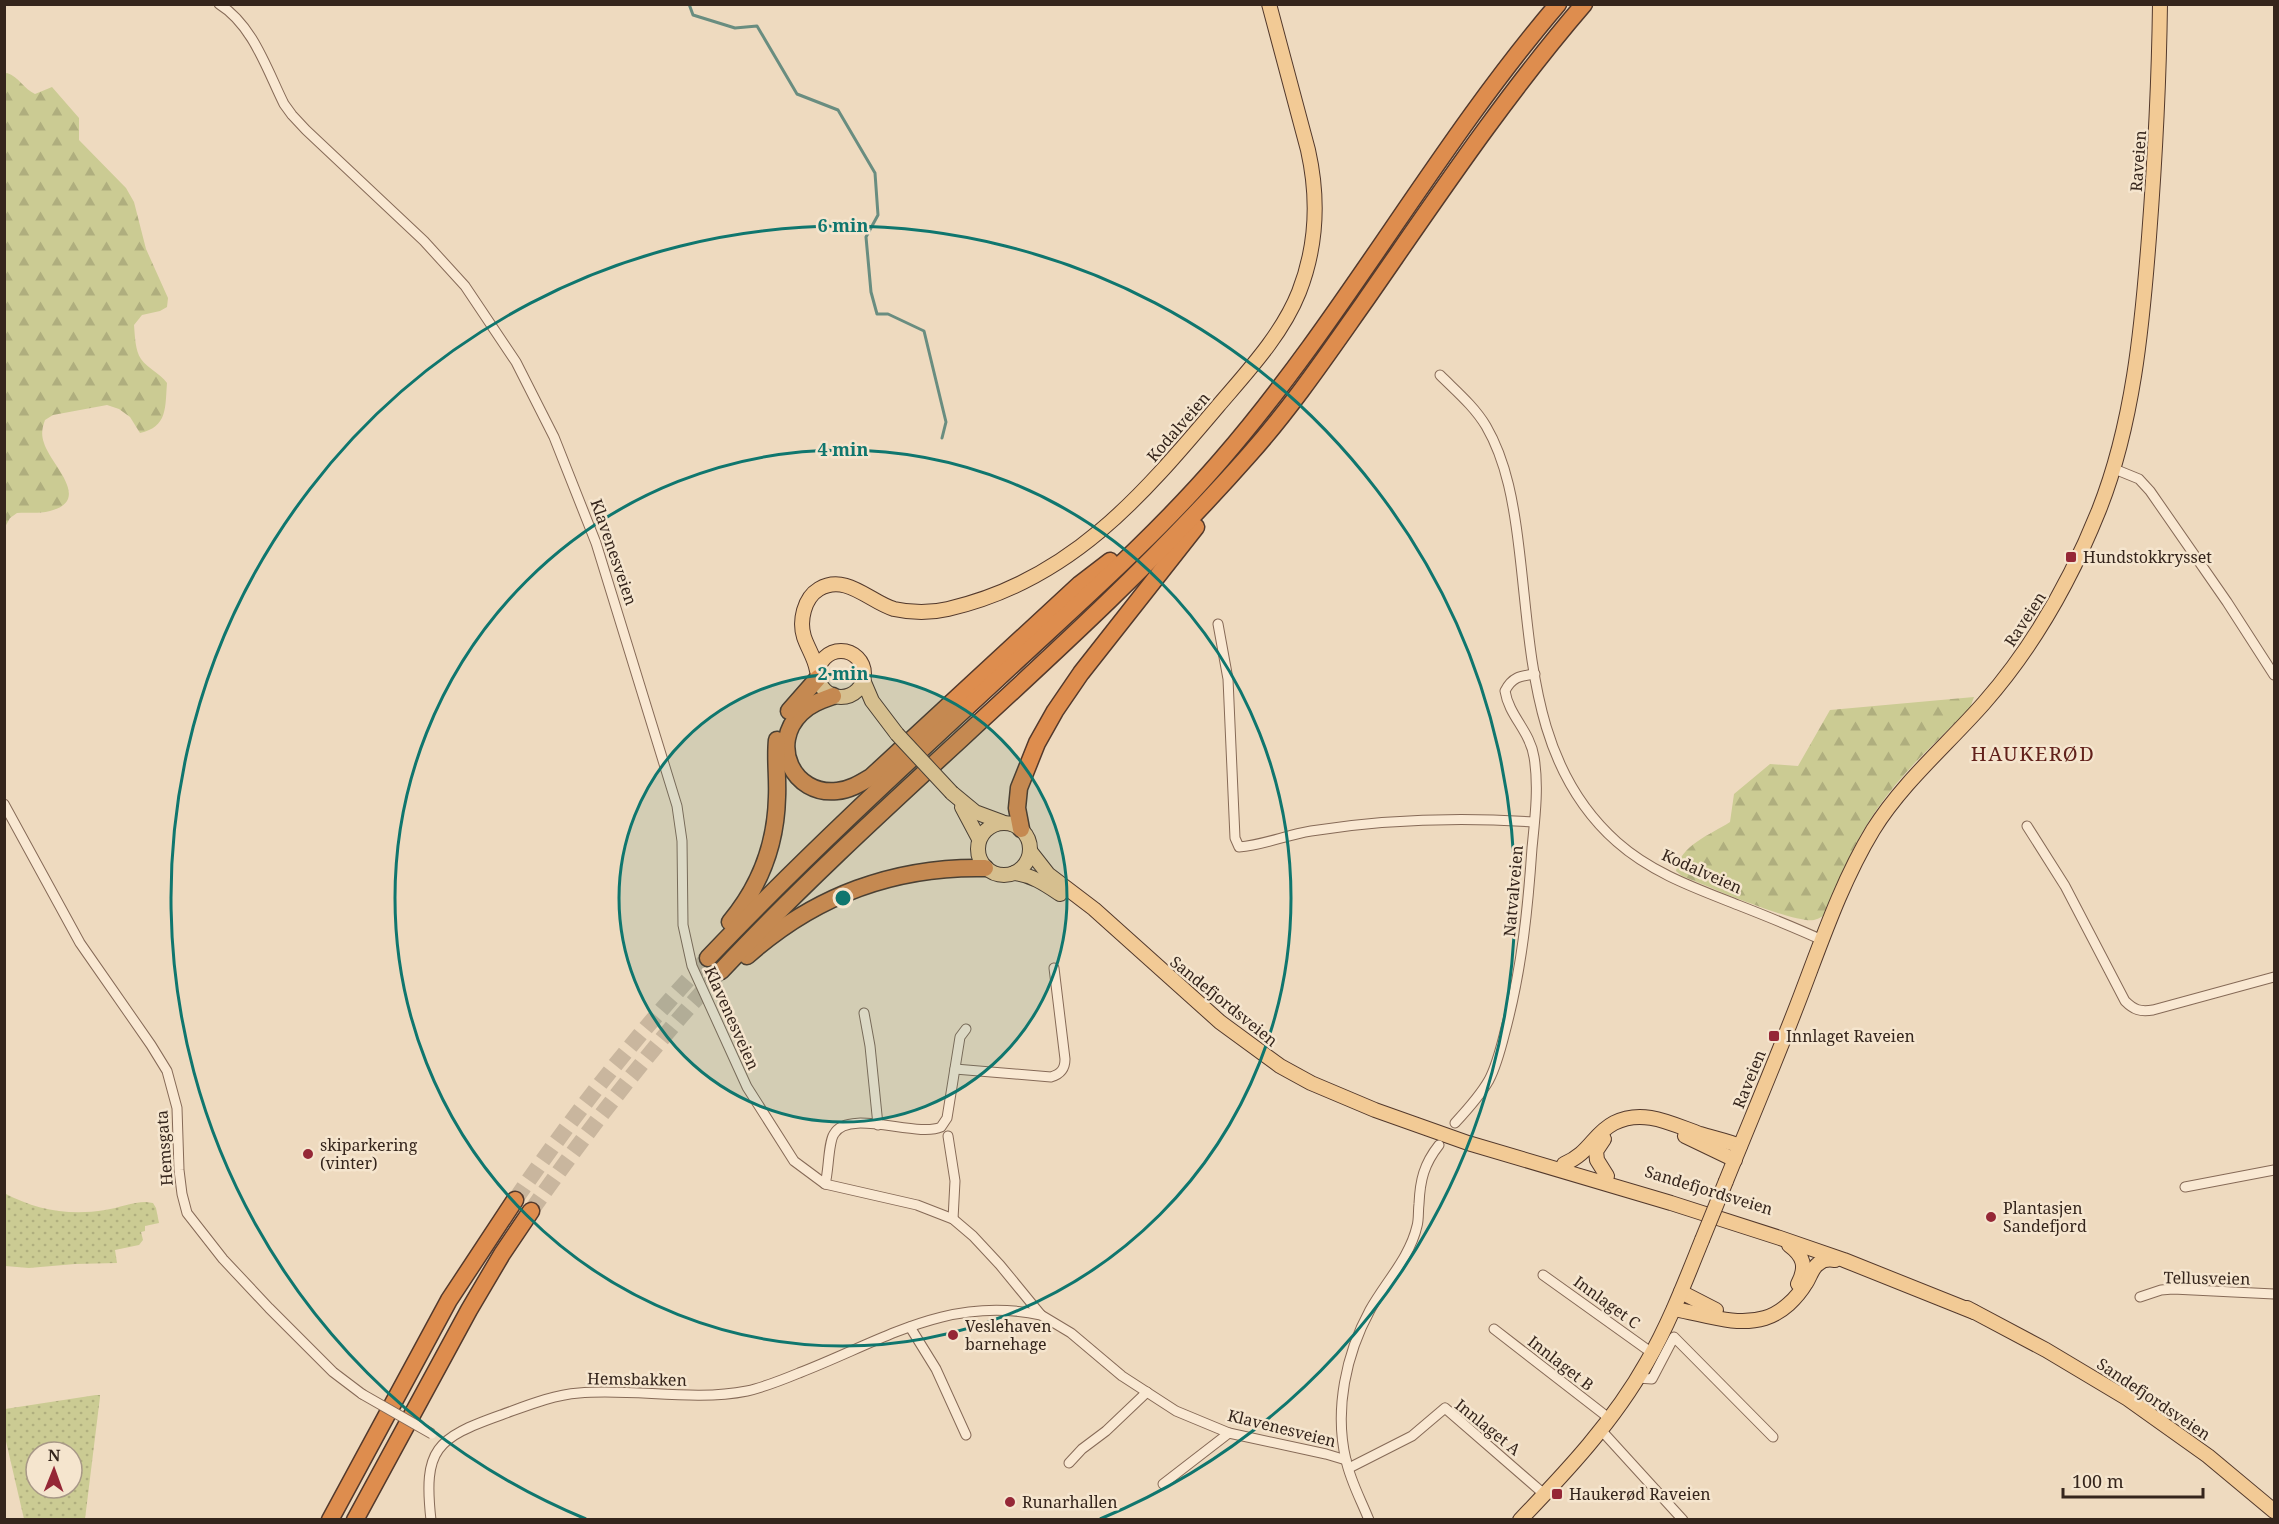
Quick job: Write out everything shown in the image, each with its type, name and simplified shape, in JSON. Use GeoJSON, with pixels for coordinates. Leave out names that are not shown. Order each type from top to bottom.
{"type":"FeatureCollection","features":[{"type":"Feature","properties":{"kind":"highway"},"geometry":{"type":"LineString","coordinates":[[818,674],[785,717],[778,732],[777,797],[774,829],[766,861],[752,892],[706,956],[803,861],[1125,560],[1201,483],[1250,426],[1304,355],[1471,116],[1558,4]]}},
{"type":"Feature","properties":{"kind":"highway"},"geometry":{"type":"LineString","coordinates":[[985,868],[918,873],[891,878],[837,896],[794,920],[724,974],[823,867],[1155,556],[1253,451],[1319,366],[1516,88],[1584,4]]}},
{"type":"Feature","properties":{"kind":"highway"},"geometry":{"type":"LineString","coordinates":[[1021,829],[1017,808],[1022,780],[1037,743],[1054,711],[1081,673],[1192,532],[1249,466],[1253,451]]}},
{"type":"Feature","properties":{"kind":"highway"},"geometry":{"type":"LineString","coordinates":[[840,696],[817,702],[800,713],[788,732],[786,741],[789,762],[798,777],[814,788],[837,791],[848,789],[871,777],[1080,584],[1135,539],[1186,488],[1201,483]]}},
{"type":"Feature","properties":{"kind":"highway"},"geometry":{"type":"LineString","coordinates":[[330,1520],[449,1300],[515,1200]]}},
{"type":"Feature","properties":{"kind":"highway"},"geometry":{"type":"LineString","coordinates":[[354,1520],[469,1310],[531,1211]]}},
{"type":"Feature","properties":{"kind":"main road","name":"Kodalveien"},"geometry":{"type":"LineString","coordinates":[[803,622],[804,610],[810,597],[817,590],[832,584],[848,586],[895,609],[933,612],[999,593],[1030,579],[1064,559],[1107,526],[1143,491],[1231,391],[1274,337],[1291,309],[1306,273],[1314,236],[1315,202],[1313,173],[1308,150],[1269,4]]}},
{"type":"Feature","properties":{"kind":"main road","name":"Raveien"},"geometry":{"type":"LineString","coordinates":[[1681,1292],[1822,940],[1861,852],[1892,802],[1998,687],[2046,619],[2089,533],[2112,468],[2131,385],[2145,277],[2158,105],[2160,4]]}},
{"type":"Feature","properties":{"kind":"main road"},"geometry":{"type":"LineString","coordinates":[[803,622],[815,640],[827,649],[847,651],[857,657],[864,668],[863,680],[857,691],[840,696]]}},
{"type":"Feature","properties":{"kind":"main road"},"geometry":{"type":"LineString","coordinates":[[803,622],[803,636],[815,659],[823,689],[866,708],[897,734]]}},
{"type":"Feature","properties":{"kind":"main road"},"geometry":{"type":"LineString","coordinates":[[818,674],[824,657],[840,650]]}},
{"type":"Feature","properties":{"kind":"main road"},"geometry":{"type":"LineString","coordinates":[[863,680],[872,701],[897,734],[952,794],[970,818],[980,839]]}},
{"type":"Feature","properties":{"kind":"main road"},"geometry":{"type":"LineString","coordinates":[[952,794],[988,819],[1004,823],[1021,829],[1028,839],[1030,851],[1025,864],[1014,873],[998,875],[985,868],[977,851],[980,839],[992,826],[1004,823]]}},
{"type":"Feature","properties":{"kind":"main road","name":"Sandefjordsveien"},"geometry":{"type":"LineString","coordinates":[[1030,851],[1048,874],[1094,909],[1220,1022],[1280,1066],[1311,1083],[1468,1143],[1671,1203],[1844,1260],[1974,1312]]}},
{"type":"Feature","properties":{"kind":"main road","name":"Sandefjordsveien"},"geometry":{"type":"LineString","coordinates":[[1014,873],[1025,874],[1043,882],[1140,951]]}},
{"type":"Feature","properties":{"kind":"main road"},"geometry":{"type":"LineString","coordinates":[[1563,1164],[1583,1154],[1602,1132],[1614,1123],[1630,1117],[1655,1118],[1740,1146]]}},
{"type":"Feature","properties":{"kind":"main road"},"geometry":{"type":"LineString","coordinates":[[1607,1176],[1597,1160],[1596,1151],[1600,1142],[1614,1130],[1637,1122],[1680,1134],[1735,1160]]}},
{"type":"Feature","properties":{"kind":"main road","name":"Sandefjordsveien"},"geometry":{"type":"LineString","coordinates":[[1424,1127],[1692,1201],[1826,1245],[1921,1282],[2026,1338],[2128,1399],[2208,1456],[2274,1511]]}},
{"type":"Feature","properties":{"kind":"main road"},"geometry":{"type":"LineString","coordinates":[[1520,1520],[1605,1425],[1653,1353],[1681,1292],[1698,1303],[1728,1315],[1755,1315],[1780,1304],[1800,1282],[1804,1268],[1803,1259],[1798,1252],[1780,1238]]}},
{"type":"Feature","properties":{"kind":"main road"},"geometry":{"type":"LineString","coordinates":[[1674,1309],[1734,1322],[1764,1319],[1775,1315],[1797,1296],[1819,1262],[1826,1259],[1844,1260]]}},
{"type":"Feature","properties":{"kind":"street","name":"Klavenesveien"},"geometry":{"type":"LineString","coordinates":[[219,4],[234,16],[250,36],[292,115],[424,241],[465,286],[525,378],[554,437],[590,524],[675,799],[682,841],[683,925],[692,966],[750,1093],[794,1161],[825,1184],[917,1205],[953,1219],[973,1236],[1000,1265],[1041,1315],[1071,1334],[1122,1376],[1176,1411],[1229,1433],[1326,1454],[1347,1464]]}},
{"type":"Feature","properties":{"kind":"street","name":"Kodalveien"},"geometry":{"type":"LineString","coordinates":[[1440,375],[1470,405],[1485,424],[1502,461],[1513,506],[1535,674],[1544,723],[1561,768],[1588,811],[1618,843],[1652,868],[1822,940]]}},
{"type":"Feature","properties":{"kind":"street"},"geometry":{"type":"LineString","coordinates":[[2112,468],[2139,479],[2150,490],[2274,675]]}},
{"type":"Feature","properties":{"kind":"street"},"geometry":{"type":"LineString","coordinates":[[1218,624],[1228,679],[1235,838],[1239,847],[1253,846],[1308,832],[1384,822],[1474,818],[1534,822]]}},
{"type":"Feature","properties":{"kind":"street","name":"Natvalveien"},"geometry":{"type":"LineString","coordinates":[[1455,1123],[1473,1104],[1489,1080],[1502,1044],[1522,951],[1534,822],[1536,772],[1531,742],[1506,700],[1505,691],[1510,682],[1518,676],[1535,674]]}},
{"type":"Feature","properties":{"kind":"street","name":"Hemsgata"},"geometry":{"type":"LineString","coordinates":[[4,804],[80,943],[151,1045],[166,1071],[177,1108],[179,1170],[187,1213],[224,1259],[333,1372],[362,1394],[443,1442]]}},
{"type":"Feature","properties":{"kind":"street"},"geometry":{"type":"LineString","coordinates":[[2027,826],[2065,886],[2130,1007],[2137,1011],[2152,1010],[2274,977]]}},
{"type":"Feature","properties":{"kind":"street"},"geometry":{"type":"LineString","coordinates":[[955,1069],[1051,1077],[1062,1071],[1065,1059],[1054,968]]}},
{"type":"Feature","properties":{"kind":"street"},"geometry":{"type":"LineString","coordinates":[[864,1014],[870,1046],[878,1125]]}},
{"type":"Feature","properties":{"kind":"street"},"geometry":{"type":"LineString","coordinates":[[825,1184],[832,1139],[837,1129],[853,1124],[925,1131],[941,1127],[947,1118],[960,1037],[966,1029]]}},
{"type":"Feature","properties":{"kind":"street"},"geometry":{"type":"LineString","coordinates":[[948,1136],[955,1181],[953,1219]]}},
{"type":"Feature","properties":{"kind":"street"},"geometry":{"type":"LineString","coordinates":[[1369,1520],[1347,1464],[1342,1400],[1345,1380],[1352,1354],[1370,1310],[1399,1263],[1417,1226],[1421,1178],[1427,1160],[1439,1145]]}},
{"type":"Feature","properties":{"kind":"street"},"geometry":{"type":"LineString","coordinates":[[2185,1187],[2274,1170]]}},
{"type":"Feature","properties":{"kind":"street","name":"Innlaget C"},"geometry":{"type":"LineString","coordinates":[[1543,1275],[1653,1353]]}},
{"type":"Feature","properties":{"kind":"street","name":"Tellusveien"},"geometry":{"type":"LineString","coordinates":[[2140,1297],[2174,1289],[2274,1294]]}},
{"type":"Feature","properties":{"kind":"street","name":"Hemsbakken"},"geometry":{"type":"LineString","coordinates":[[443,1442],[476,1424],[544,1400],[577,1393],[604,1391],[707,1395],[747,1391],[810,1369],[934,1318],[976,1310],[1018,1310],[1041,1315]]}},
{"type":"Feature","properties":{"kind":"street"},"geometry":{"type":"LineString","coordinates":[[910,1327],[936,1369],[966,1435]]}},
{"type":"Feature","properties":{"kind":"street","name":"Innlaget B"},"geometry":{"type":"LineString","coordinates":[[1494,1329],[1605,1425]]}},
{"type":"Feature","properties":{"kind":"street"},"geometry":{"type":"LineString","coordinates":[[1638,1378],[1652,1379],[1674,1337],[1773,1437]]}},
{"type":"Feature","properties":{"kind":"street"},"geometry":{"type":"LineString","coordinates":[[1069,1463],[1147,1392]]}},
{"type":"Feature","properties":{"kind":"street","name":"Innlaget A"},"geometry":{"type":"LineString","coordinates":[[1347,1464],[1412,1436],[1445,1408],[1544,1494]]}},
{"type":"Feature","properties":{"kind":"street"},"geometry":{"type":"LineString","coordinates":[[1605,1425],[1683,1520]]}},
{"type":"Feature","properties":{"kind":"street"},"geometry":{"type":"LineString","coordinates":[[1163,1484],[1229,1433]]}},
{"type":"Feature","properties":{"kind":"street"},"geometry":{"type":"LineString","coordinates":[[431,1520],[429,1473],[436,1451],[443,1442]]}},
{"type":"Feature","properties":{"kind":"green space"},"geometry":{"type":"Polygon","coordinates":[[[7,73],[35,94],[52,87],[79,118],[79,140],[126,188],[134,202],[146,249],[168,298],[167,307],[142,315],[134,325],[136,347],[141,359],[167,383],[165,408],[160,421],[156,426],[140,433],[130,417],[119,409],[107,405],[53,415],[45,420],[43,440],[69,490],[68,499],[62,506],[50,511],[17,513],[10,518],[5,527],[4,74],[7,73]]]}},
{"type":"Feature","properties":{"kind":"green space"},"geometry":{"type":"Polygon","coordinates":[[[1974,697],[1970,708],[1909,769],[1877,809],[1854,848],[1822,917],[1804,920],[1788,916],[1729,895],[1682,876],[1676,871],[1683,854],[1690,847],[1730,822],[1734,794],[1770,764],[1798,766],[1830,710],[1974,697]]]}},
{"type":"Feature","properties":{"kind":"green space"},"geometry":{"type":"Polygon","coordinates":[[[4,1193],[28,1204],[66,1212],[92,1212],[136,1203],[153,1203],[159,1223],[145,1226],[145,1231],[141,1232],[143,1240],[139,1245],[115,1250],[117,1263],[29,1268],[5,1266],[4,1193]]]}},
{"type":"Feature","properties":{"kind":"green space"},"geometry":{"type":"Polygon","coordinates":[[[100,1395],[85,1519],[24,1519],[5,1437],[5,1409],[100,1395]]]}},
{"type":"Feature","properties":{"kind":"waterway"},"geometry":{"type":"LineString","coordinates":[[689,4],[693,15],[735,28],[757,26],[797,94],[838,110],[875,173],[878,215],[866,237],[871,292],[877,314],[888,314],[924,331],[946,422],[942,438]]}},
{"type":"Feature","properties":{"kind":"tunnel"},"geometry":{"type":"LineString","coordinates":[[515,1200],[607,1075],[708,958]]}},
{"type":"Feature","properties":{"kind":"tunnel"},"geometry":{"type":"LineString","coordinates":[[531,1211],[622,1088],[721,971]]}},
{"type":"Feature","properties":{"kind":"place","name":"Hundstokkrysset"},"geometry":{"type":"Point","coordinates":[2071,557]}},
{"type":"Feature","properties":{"kind":"place","name":"Innlaget Raveien"},"geometry":{"type":"Point","coordinates":[1774,1036]}},
{"type":"Feature","properties":{"kind":"place","name":"skiparkering (vinter)"},"geometry":{"type":"Point","coordinates":[308,1154]}},
{"type":"Feature","properties":{"kind":"place","name":"Plantasjen Sandefjord"},"geometry":{"type":"Point","coordinates":[1991,1217]}},
{"type":"Feature","properties":{"kind":"place","name":"Veslehaven barnehage"},"geometry":{"type":"Point","coordinates":[953,1335]}},
{"type":"Feature","properties":{"kind":"place","name":"Haukerød Raveien"},"geometry":{"type":"Point","coordinates":[1557,1494]}},
{"type":"Feature","properties":{"kind":"place","name":"Runarhallen"},"geometry":{"type":"Point","coordinates":[1010,1502]}},
{"type":"Feature","properties":{"kind":"district","name":"HAUKERØD"},"geometry":{"type":"Point","coordinates":[2033,753]}}]}
